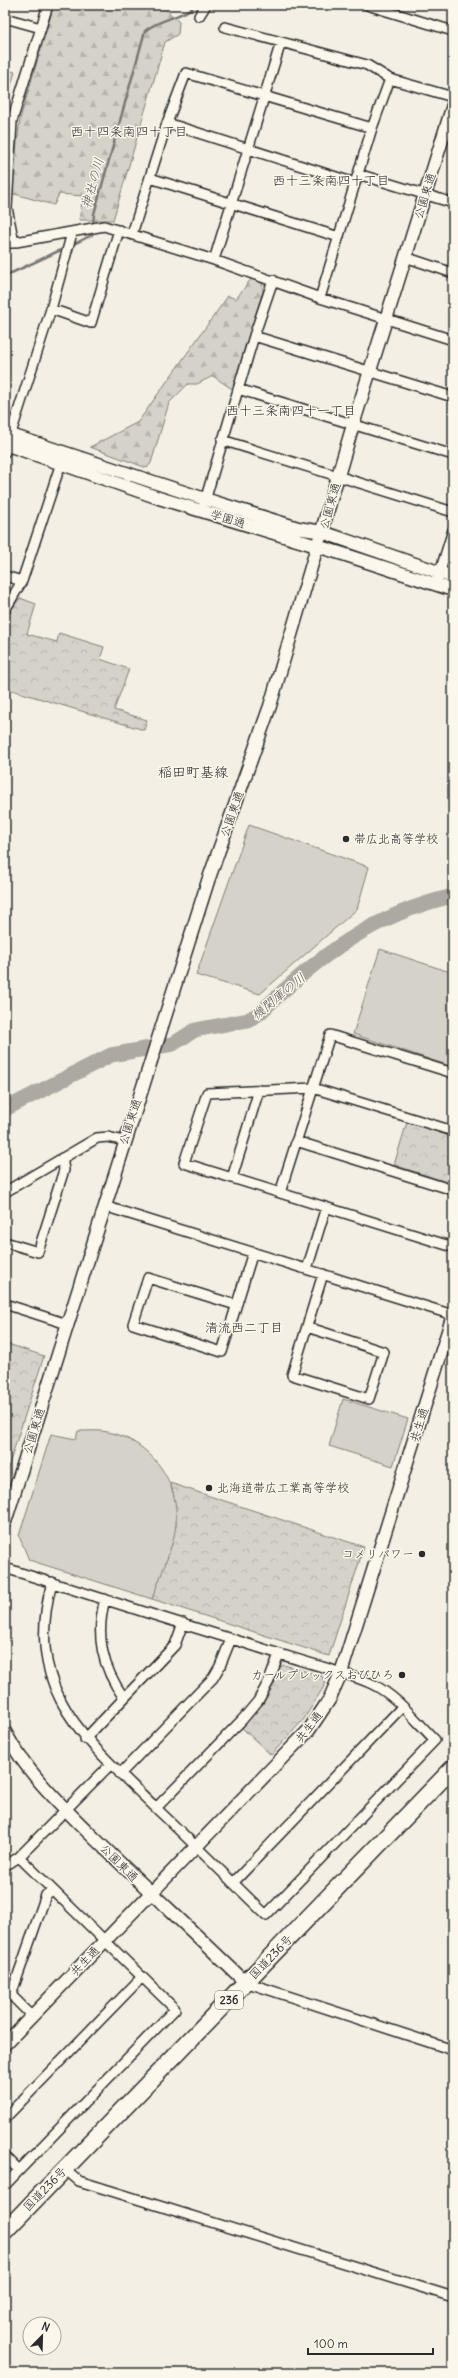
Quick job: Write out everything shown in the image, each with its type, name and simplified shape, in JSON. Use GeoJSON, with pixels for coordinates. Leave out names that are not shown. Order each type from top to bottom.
{"type":"FeatureCollection","features":[{"type":"Feature","properties":{"kind":"highway","name":"国道236号"},"geometry":{"type":"LineString","coordinates":[[5,2231],[453,1768]]}},
{"type":"Feature","properties":{"kind":"street"},"geometry":{"type":"LineString","coordinates":[[48,5],[8,120],[6,208],[9,244],[104,226],[214,260],[274,280],[320,298],[453,340]]}},
{"type":"Feature","properties":{"kind":"street"},"geometry":{"type":"LineString","coordinates":[[199,16],[206,5]]}},
{"type":"Feature","properties":{"kind":"street"},"geometry":{"type":"LineString","coordinates":[[370,5],[453,31]]}},
{"type":"Feature","properties":{"kind":"street"},"geometry":{"type":"LineString","coordinates":[[5,18],[41,28]]}},
{"type":"Feature","properties":{"kind":"street"},"geometry":{"type":"LineString","coordinates":[[225,27],[367,66],[390,79],[453,97]]}},
{"type":"Feature","properties":{"kind":"street"},"geometry":{"type":"LineString","coordinates":[[214,260],[281,42]]}},
{"type":"Feature","properties":{"kind":"street"},"geometry":{"type":"LineString","coordinates":[[132,234],[167,123],[186,73],[372,128]]}},
{"type":"Feature","properties":{"kind":"street"},"geometry":{"type":"LineString","coordinates":[[320,298],[372,128],[390,79]]}},
{"type":"Feature","properties":{"kind":"street","name":"公園東通"},"geometry":{"type":"LineString","coordinates":[[5,1522],[148,1065],[208,881],[270,706],[353,425],[453,105]]}},
{"type":"Feature","properties":{"kind":"street"},"geometry":{"type":"LineString","coordinates":[[167,123],[356,179],[453,203]]}},
{"type":"Feature","properties":{"kind":"street"},"geometry":{"type":"LineString","coordinates":[[150,178],[339,236]]}},
{"type":"Feature","properties":{"kind":"street"},"geometry":{"type":"LineString","coordinates":[[51,309],[92,323],[120,230]]}},
{"type":"Feature","properties":{"kind":"street"},"geometry":{"type":"LineString","coordinates":[[7,442],[51,309],[72,233]]}},
{"type":"Feature","properties":{"kind":"street"},"geometry":{"type":"LineString","coordinates":[[405,257],[453,273]]}},
{"type":"Feature","properties":{"kind":"street"},"geometry":{"type":"LineString","coordinates":[[202,511],[254,336],[274,280]]}},
{"type":"Feature","properties":{"kind":"street"},"geometry":{"type":"LineString","coordinates":[[254,336],[371,371],[453,398]]}},
{"type":"Feature","properties":{"kind":"street"},"geometry":{"type":"LineString","coordinates":[[238,389],[453,455]]}},
{"type":"Feature","properties":{"kind":"street"},"geometry":{"type":"LineString","coordinates":[[222,440],[453,512]]}},
{"type":"Feature","properties":{"kind":"street","name":"学園通"},"geometry":{"type":"LineString","coordinates":[[7,442],[62,463],[202,511],[318,546],[453,590]]}},
{"type":"Feature","properties":{"kind":"street","name":"学園通"},"geometry":{"type":"LineString","coordinates":[[7,442],[206,499],[298,528],[322,532],[453,577]]}},
{"type":"Feature","properties":{"kind":"street"},"geometry":{"type":"LineString","coordinates":[[5,610],[22,581],[62,463]]}},
{"type":"Feature","properties":{"kind":"street"},"geometry":{"type":"LineString","coordinates":[[436,585],[453,530]]}},
{"type":"Feature","properties":{"kind":"street"},"geometry":{"type":"LineString","coordinates":[[5,576],[22,581]]}},
{"type":"Feature","properties":{"kind":"street"},"geometry":{"type":"LineString","coordinates":[[280,1192],[330,1035],[453,1073]]}},
{"type":"Feature","properties":{"kind":"street"},"geometry":{"type":"LineString","coordinates":[[453,1131],[313,1088],[208,1093],[184,1163],[453,1247]]}},
{"type":"Feature","properties":{"kind":"street"},"geometry":{"type":"LineString","coordinates":[[232,1178],[259,1090]]}},
{"type":"Feature","properties":{"kind":"street"},"geometry":{"type":"LineString","coordinates":[[5,1192],[97,1138],[108,1137],[124,1141]]}},
{"type":"Feature","properties":{"kind":"street"},"geometry":{"type":"LineString","coordinates":[[296,1141],[453,1190]]}},
{"type":"Feature","properties":{"kind":"street"},"geometry":{"type":"LineString","coordinates":[[5,1242],[38,1252],[64,1170],[62,1158]]}},
{"type":"Feature","properties":{"kind":"street"},"geometry":{"type":"LineString","coordinates":[[104,1206],[453,1315]]}},
{"type":"Feature","properties":{"kind":"street"},"geometry":{"type":"LineString","coordinates":[[307,1269],[326,1207]]}},
{"type":"Feature","properties":{"kind":"street"},"geometry":{"type":"LineString","coordinates":[[236,1305],[148,1278],[133,1324],[222,1352],[253,1252]]}},
{"type":"Feature","properties":{"kind":"street"},"geometry":{"type":"LineString","coordinates":[[307,1327],[384,1352],[369,1399],[292,1375],[323,1274]]}},
{"type":"Feature","properties":{"kind":"street"},"geometry":{"type":"LineString","coordinates":[[5,1304],[67,1324]]}},
{"type":"Feature","properties":{"kind":"street","name":"共生通"},"geometry":{"type":"LineString","coordinates":[[5,2044],[310,1730],[329,1700],[341,1673],[453,1315]]}},
{"type":"Feature","properties":{"kind":"street"},"geometry":{"type":"LineString","coordinates":[[5,1568],[52,1582],[183,1623],[372,1684],[386,1692],[435,1740],[266,1915],[85,1739],[70,1718],[58,1695],[47,1657],[46,1604],[52,1582]]}},
{"type":"Feature","properties":{"kind":"street"},"geometry":{"type":"LineString","coordinates":[[105,1599],[99,1629],[102,1650],[113,1683],[124,1698]]}},
{"type":"Feature","properties":{"kind":"street"},"geometry":{"type":"LineString","coordinates":[[85,1739],[175,1644],[183,1623]]}},
{"type":"Feature","properties":{"kind":"street"},"geometry":{"type":"LineString","coordinates":[[120,1774],[212,1678],[220,1666],[231,1639]]}},
{"type":"Feature","properties":{"kind":"street"},"geometry":{"type":"LineString","coordinates":[[156,1808],[242,1720],[258,1701],[269,1681],[279,1654]]}},
{"type":"Feature","properties":{"kind":"street"},"geometry":{"type":"LineString","coordinates":[[233,1883],[402,1707]]}},
{"type":"Feature","properties":{"kind":"street","name":"公園東通"},"geometry":{"type":"LineString","coordinates":[[5,1732],[16,1752],[33,1776],[150,1893],[245,1982]]}},
{"type":"Feature","properties":{"kind":"street"},"geometry":{"type":"LineString","coordinates":[[5,1866],[19,1857],[111,1764]]}},
{"type":"Feature","properties":{"kind":"street"},"geometry":{"type":"LineString","coordinates":[[5,2185],[175,2009],[19,1857]]}},
{"type":"Feature","properties":{"kind":"street"},"geometry":{"type":"LineString","coordinates":[[32,2016],[11,1995],[46,1895],[52,1890]]}},
{"type":"Feature","properties":{"kind":"street"},"geometry":{"type":"LineString","coordinates":[[5,2118],[142,1977]]}},
{"type":"Feature","properties":{"kind":"street"},"geometry":{"type":"LineString","coordinates":[[245,1982],[453,2050]]}},
{"type":"Feature","properties":{"kind":"street"},"geometry":{"type":"LineString","coordinates":[[5,2156],[19,2170]]}},
{"type":"Feature","properties":{"kind":"street"},"geometry":{"type":"LineString","coordinates":[[65,2169],[79,2181],[453,2297]]}},
{"type":"Feature","properties":{"kind":"green space"},"geometry":{"type":"Polygon","coordinates":[[[54,5],[161,5],[179,22],[178,34],[165,42],[113,220],[79,220],[83,196],[59,194],[54,205],[11,193],[20,119],[54,5]]]}},
{"type":"Feature","properties":{"kind":"green space"},"geometry":{"type":"Polygon","coordinates":[[[5,69],[15,72],[5,105],[5,69]]]}},
{"type":"Feature","properties":{"kind":"green space"},"geometry":{"type":"Polygon","coordinates":[[[251,279],[262,282],[263,291],[232,389],[213,376],[197,384],[188,384],[169,403],[151,463],[147,468],[90,447],[138,422],[228,296],[236,299],[251,279]]]}},
{"type":"Feature","properties":{"kind":"green space"},"geometry":{"type":"Polygon","coordinates":[[[20,598],[36,604],[27,634],[57,642],[59,633],[104,647],[100,659],[129,669],[114,710],[147,720],[144,730],[5,688],[7,647],[5,646],[5,619],[20,598]]]}},
{"type":"Feature","properties":{"kind":"green space"},"geometry":{"type":"Polygon","coordinates":[[[249,825],[369,867],[357,909],[260,994],[196,975],[249,825]]]}},
{"type":"Feature","properties":{"kind":"green space"},"geometry":{"type":"Polygon","coordinates":[[[380,949],[453,973],[453,1067],[353,1034],[380,949]]]}},
{"type":"Feature","properties":{"kind":"green space"},"geometry":{"type":"Polygon","coordinates":[[[407,1122],[453,1137],[453,1184],[394,1165],[407,1122]]]}},
{"type":"Feature","properties":{"kind":"green space"},"geometry":{"type":"Polygon","coordinates":[[[5,1343],[44,1356],[5,1477],[5,1343]]]}},
{"type":"Feature","properties":{"kind":"green space"},"geometry":{"type":"Polygon","coordinates":[[[343,1399],[408,1419],[393,1466],[329,1446],[343,1399]]]}},
{"type":"Feature","properties":{"kind":"green space"},"geometry":{"type":"Polygon","coordinates":[[[78,1431],[105,1431],[123,1437],[137,1444],[159,1465],[167,1478],[173,1493],[176,1508],[176,1524],[170,1551],[152,1599],[29,1560],[19,1536],[51,1434],[76,1439],[78,1431]]]}},
{"type":"Feature","properties":{"kind":"green space"},"geometry":{"type":"Polygon","coordinates":[[[170,1483],[364,1547],[329,1656],[152,1599],[176,1525],[173,1492],[170,1483]]]}},
{"type":"Feature","properties":{"kind":"green space"},"geometry":{"type":"Polygon","coordinates":[[[284,1665],[322,1676],[326,1683],[304,1719],[271,1755],[242,1728],[264,1702],[279,1668],[284,1665]]]}},
{"type":"Feature","properties":{"kind":"waterway","name":"神社の川"},"geometry":{"type":"LineString","coordinates":[[93,226],[94,214],[145,31],[157,23],[184,13],[196,5]]}},
{"type":"Feature","properties":{"kind":"waterway","name":"神社の川"},"geometry":{"type":"LineString","coordinates":[[72,245],[92,235],[92,231]]}},
{"type":"Feature","properties":{"kind":"waterway","name":"神社の川"},"geometry":{"type":"LineString","coordinates":[[5,276],[65,248]]}},
{"type":"Feature","properties":{"kind":"waterway","name":"機関庫の川"},"geometry":{"type":"LineString","coordinates":[[5,1109],[111,1055],[173,1044],[195,1030],[248,1020],[260,1013],[303,974],[348,940],[372,926],[398,914],[424,904],[453,896]]}},
{"type":"Feature","properties":{"kind":"place","name":"帯広北高等学校"},"geometry":{"type":"Point","coordinates":[346,839]}},
{"type":"Feature","properties":{"kind":"place","name":"北海道帯広工業高等学校"},"geometry":{"type":"Point","coordinates":[209,1488]}},
{"type":"Feature","properties":{"kind":"place","name":"コメリパワー"},"geometry":{"type":"Point","coordinates":[422,1554]}},
{"type":"Feature","properties":{"kind":"place","name":"カールプレックスおびひろ"},"geometry":{"type":"Point","coordinates":[402,1675]}},
{"type":"Feature","properties":{"kind":"district","name":"西十四条南四十丁目"},"geometry":{"type":"Point","coordinates":[129,131]}},
{"type":"Feature","properties":{"kind":"district","name":"西十三条南四十丁目"},"geometry":{"type":"Point","coordinates":[331,180]}},
{"type":"Feature","properties":{"kind":"district","name":"西十三条南四十一丁目"},"geometry":{"type":"Point","coordinates":[291,410]}},
{"type":"Feature","properties":{"kind":"district","name":"稲田町基線"},"geometry":{"type":"Point","coordinates":[193,772]}},
{"type":"Feature","properties":{"kind":"district","name":"清流西二丁目"},"geometry":{"type":"Point","coordinates":[244,1327]}}]}
